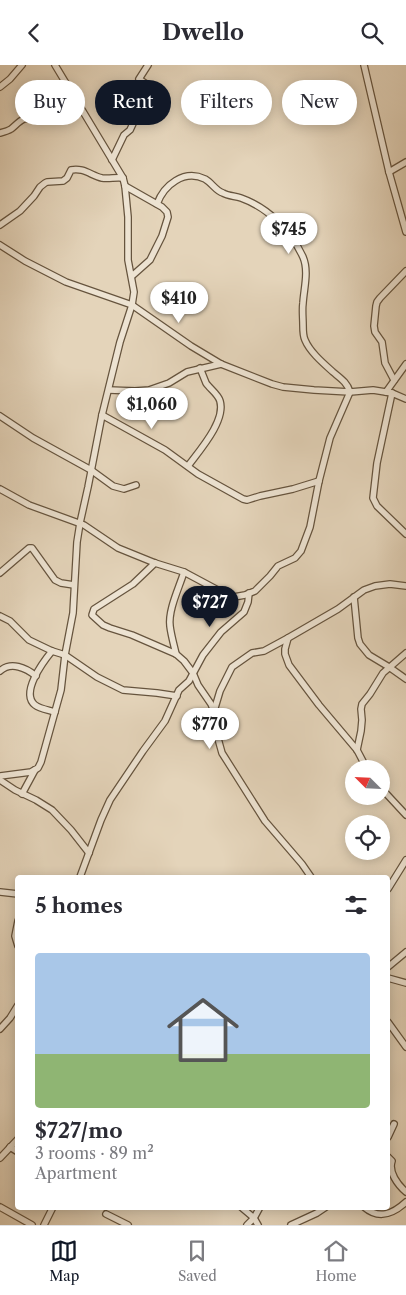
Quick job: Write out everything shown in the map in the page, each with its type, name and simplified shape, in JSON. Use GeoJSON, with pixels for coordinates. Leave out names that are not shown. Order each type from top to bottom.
{"type":"FeatureCollection","features":[{"type":"Feature","properties":{"kind":"street"},"geometry":{"type":"LineString","coordinates":[[0,87],[7,83],[22,65]]}},
{"type":"Feature","properties":{"kind":"street"},"geometry":{"type":"LineString","coordinates":[[55,65],[64,80]]}},
{"type":"Feature","properties":{"kind":"street"},"geometry":{"type":"LineString","coordinates":[[112,160],[124,135],[130,130],[149,89],[148,85],[139,79],[148,65]]}},
{"type":"Feature","properties":{"kind":"street"},"geometry":{"type":"LineString","coordinates":[[364,65],[389,172],[406,232]]}},
{"type":"Feature","properties":{"kind":"street"},"geometry":{"type":"LineString","coordinates":[[22,794],[41,762],[61,690],[73,613],[77,542],[80,523],[102,415],[134,292],[128,260],[128,217],[123,178],[85,114]]}},
{"type":"Feature","properties":{"kind":"street"},"geometry":{"type":"LineString","coordinates":[[0,133],[16,125]]}},
{"type":"Feature","properties":{"kind":"street"},"geometry":{"type":"LineString","coordinates":[[389,172],[406,162]]}},
{"type":"Feature","properties":{"kind":"street"},"geometry":{"type":"LineString","coordinates":[[0,225],[20,211],[45,183],[63,181],[72,170],[81,170],[102,178],[123,178]]}},
{"type":"Feature","properties":{"kind":"street"},"geometry":{"type":"LineString","coordinates":[[0,489],[29,505],[80,523],[118,548],[184,573],[234,597],[255,591],[278,566],[295,558],[301,551],[310,527],[330,438],[350,392],[345,382],[316,355],[305,340],[302,313],[306,273],[303,258],[292,240],[273,216],[252,202],[221,193],[206,179],[187,176],[179,179],[167,187],[157,204]]}},
{"type":"Feature","properties":{"kind":"street"},"geometry":{"type":"LineString","coordinates":[[125,186],[157,204],[167,212],[168,220],[150,260],[132,276]]}},
{"type":"Feature","properties":{"kind":"street"},"geometry":{"type":"LineString","coordinates":[[0,245],[32,265],[66,282],[132,305],[191,346],[221,364],[272,384],[283,387],[350,392],[373,390],[406,399]]}},
{"type":"Feature","properties":{"kind":"street"},"geometry":{"type":"LineString","coordinates":[[394,380],[385,363],[382,342],[375,332],[376,306],[377,301],[406,271]]}},
{"type":"Feature","properties":{"kind":"street"},"geometry":{"type":"LineString","coordinates":[[109,390],[149,390],[169,383],[187,372],[221,364]]}},
{"type":"Feature","properties":{"kind":"street"},"geometry":{"type":"LineString","coordinates":[[406,364],[394,380],[389,393],[373,499],[406,534]]}},
{"type":"Feature","properties":{"kind":"street"},"geometry":{"type":"LineString","coordinates":[[188,466],[215,429],[221,404],[206,383],[200,368]]}},
{"type":"Feature","properties":{"kind":"street"},"geometry":{"type":"LineString","coordinates":[[102,415],[166,450],[202,477],[247,500],[319,481]]}},
{"type":"Feature","properties":{"kind":"street"},"geometry":{"type":"LineString","coordinates":[[0,416],[91,470],[107,483],[120,489],[127,489],[136,485]]}},
{"type":"Feature","properties":{"kind":"street"},"geometry":{"type":"LineString","coordinates":[[0,573],[32,548],[55,580],[74,585]]}},
{"type":"Feature","properties":{"kind":"street"},"geometry":{"type":"LineString","coordinates":[[155,563],[133,584],[94,609],[92,615],[103,625],[176,654],[184,661],[193,673],[214,711],[222,753],[266,821],[310,875]]}},
{"type":"Feature","properties":{"kind":"street"},"geometry":{"type":"LineString","coordinates":[[176,654],[170,621],[176,595],[184,573]]}},
{"type":"Feature","properties":{"kind":"street"},"geometry":{"type":"LineString","coordinates":[[214,711],[230,668],[244,658],[252,653],[264,651],[288,638],[338,609],[361,592],[375,586],[390,584],[406,586]]}},
{"type":"Feature","properties":{"kind":"street"},"geometry":{"type":"LineString","coordinates":[[81,875],[110,800],[165,721],[180,689],[189,681],[203,655],[215,639],[244,612],[249,593]]}},
{"type":"Feature","properties":{"kind":"street"},"geometry":{"type":"LineString","coordinates":[[354,597],[360,644],[368,655],[406,679]]}},
{"type":"Feature","properties":{"kind":"street"},"geometry":{"type":"LineString","coordinates":[[0,616],[10,621],[29,640],[65,655],[97,677],[123,691],[176,696]]}},
{"type":"Feature","properties":{"kind":"street"},"geometry":{"type":"LineString","coordinates":[[288,638],[285,654],[289,665],[319,705],[357,750],[362,760]]}},
{"type":"Feature","properties":{"kind":"street"},"geometry":{"type":"LineString","coordinates":[[52,651],[36,676],[30,691],[32,700],[37,706],[54,712]]}},
{"type":"Feature","properties":{"kind":"street"},"geometry":{"type":"LineString","coordinates":[[357,750],[362,720],[362,704],[389,667],[406,653]]}},
{"type":"Feature","properties":{"kind":"street"},"geometry":{"type":"LineString","coordinates":[[0,671],[4,668],[18,667],[28,670],[36,676]]}},
{"type":"Feature","properties":{"kind":"street"},"geometry":{"type":"LineString","coordinates":[[0,776],[35,770]]}},
{"type":"Feature","properties":{"kind":"street"},"geometry":{"type":"LineString","coordinates":[[0,780],[52,810],[89,853]]}},
{"type":"Feature","properties":{"kind":"street"},"geometry":{"type":"LineString","coordinates":[[390,798],[406,815]]}},
{"type":"Feature","properties":{"kind":"street"},"geometry":{"type":"LineString","coordinates":[[390,886],[406,860]]}},
{"type":"Feature","properties":{"kind":"street"},"geometry":{"type":"LineString","coordinates":[[0,892],[15,894]]}},
{"type":"Feature","properties":{"kind":"street"},"geometry":{"type":"LineString","coordinates":[[390,965],[406,952]]}},
{"type":"Feature","properties":{"kind":"street"},"geometry":{"type":"LineString","coordinates":[[390,979],[406,983]]}},
{"type":"Feature","properties":{"kind":"street"},"geometry":{"type":"LineString","coordinates":[[0,1029],[15,1010]]}},
{"type":"Feature","properties":{"kind":"street"},"geometry":{"type":"LineString","coordinates":[[390,1025],[406,1047]]}},
{"type":"Feature","properties":{"kind":"street"},"geometry":{"type":"LineString","coordinates":[[390,1133],[394,1124]]}},
{"type":"Feature","properties":{"kind":"street"},"geometry":{"type":"LineString","coordinates":[[0,1158],[15,1142]]}},
{"type":"Feature","properties":{"kind":"street"},"geometry":{"type":"LineString","coordinates":[[10,1147],[15,1150]]}},
{"type":"Feature","properties":{"kind":"street"},"geometry":{"type":"LineString","coordinates":[[390,1167],[395,1178],[406,1192]]}},
{"type":"Feature","properties":{"kind":"street"},"geometry":{"type":"LineString","coordinates":[[368,1210],[372,1213],[390,1214],[406,1202]]}},
{"type":"Feature","properties":{"kind":"street"},"geometry":{"type":"LineString","coordinates":[[0,1207],[32,1225]]}},
{"type":"Feature","properties":{"kind":"street"},"geometry":{"type":"LineString","coordinates":[[44,1225],[52,1210]]}},
{"type":"Feature","properties":{"kind":"street"},"geometry":{"type":"LineString","coordinates":[[244,1210],[254,1218],[258,1225]]}},
{"type":"Feature","properties":{"kind":"street"},"geometry":{"type":"LineString","coordinates":[[247,1225],[258,1210]]}},
{"type":"Feature","properties":{"kind":"street"},"geometry":{"type":"LineString","coordinates":[[291,1225],[322,1210]]}},
{"type":"Feature","properties":{"kind":"street"},"geometry":{"type":"LineString","coordinates":[[106,1214],[128,1225]]}}]}
